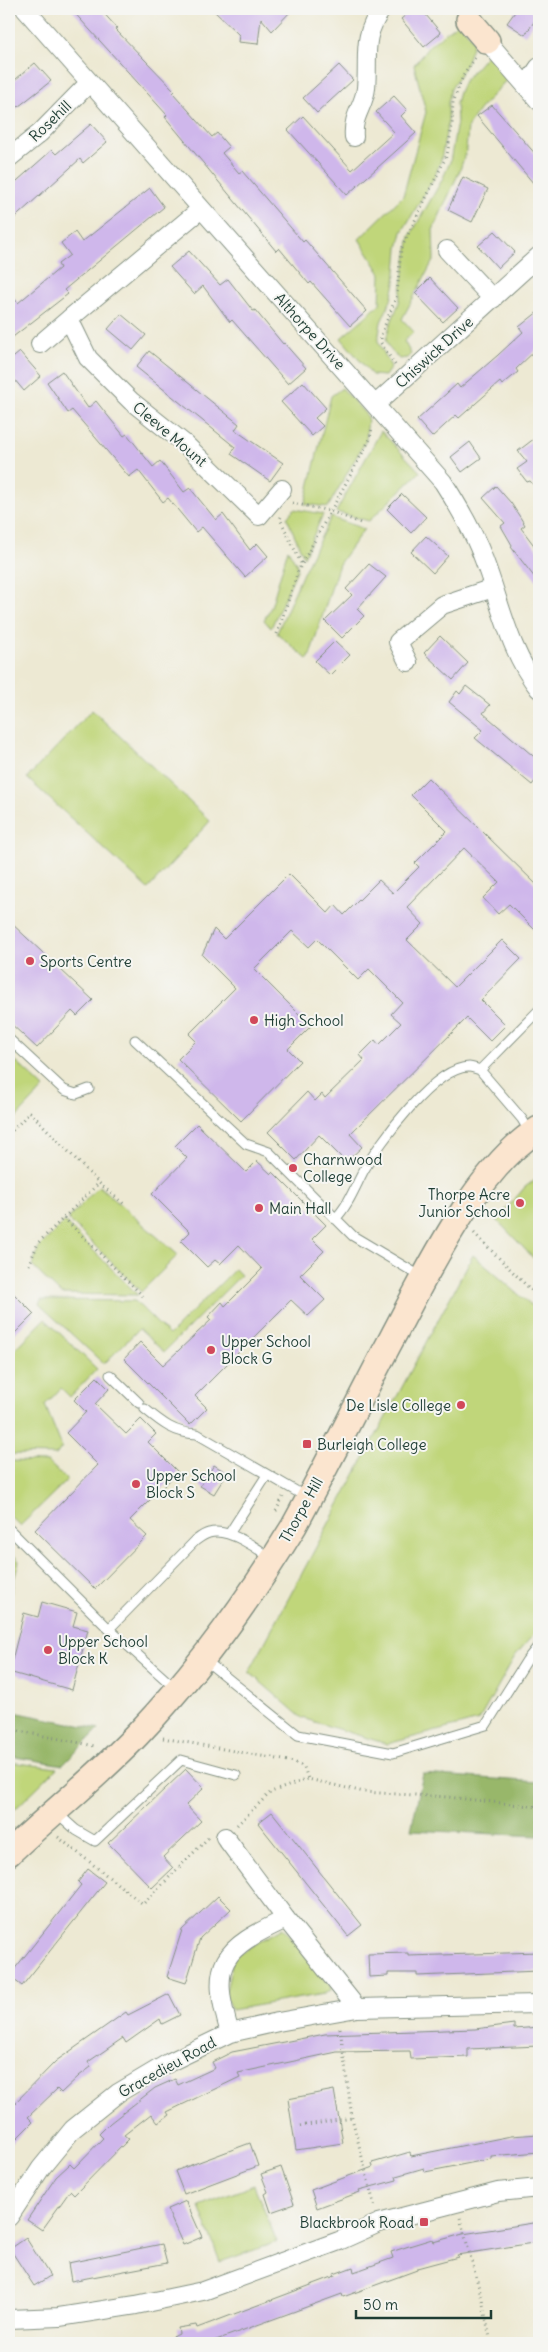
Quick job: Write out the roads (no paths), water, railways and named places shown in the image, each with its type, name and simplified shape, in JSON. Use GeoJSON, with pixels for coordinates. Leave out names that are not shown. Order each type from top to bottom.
{"type":"FeatureCollection","features":[{"type":"Feature","properties":{"kind":"street","name":"Althorpe Drive"},"geometry":{"type":"LineString","coordinates":[[25,9],[443,482],[476,539],[513,644],[531,679],[539,689]]}},
{"type":"Feature","properties":{"kind":"street"},"geometry":{"type":"LineString","coordinates":[[348,128],[366,89],[367,43],[372,23],[382,9]]}},
{"type":"Feature","properties":{"kind":"street"},"geometry":{"type":"LineString","coordinates":[[465,14],[539,101]]}},
{"type":"Feature","properties":{"kind":"street"},"geometry":{"type":"LineString","coordinates":[[526,86],[539,67]]}},
{"type":"Feature","properties":{"kind":"street","name":"Rosehill"},"geometry":{"type":"LineString","coordinates":[[9,158],[40,133],[89,83]]}},
{"type":"Feature","properties":{"kind":"street"},"geometry":{"type":"LineString","coordinates":[[40,344],[201,209]]}},
{"type":"Feature","properties":{"kind":"street"},"geometry":{"type":"LineString","coordinates":[[447,250],[493,299]]}},
{"type":"Feature","properties":{"kind":"street","name":"Chiswick Drive"},"geometry":{"type":"LineString","coordinates":[[375,405],[539,256]]}},
{"type":"Feature","properties":{"kind":"street","name":"Cleeve Mount"},"geometry":{"type":"LineString","coordinates":[[69,319],[88,358],[131,402],[215,472],[259,516],[286,496]]}},
{"type":"Feature","properties":{"kind":"street"},"geometry":{"type":"LineString","coordinates":[[408,662],[398,642],[430,614],[442,605],[493,588]]}},
{"type":"Feature","properties":{"kind":"street","name":"Thorpe Hill"},"geometry":{"type":"LineString","coordinates":[[9,1853],[139,1733],[203,1658],[273,1560],[309,1498],[424,1278],[459,1219],[479,1189],[535,1132]]}},
{"type":"Feature","properties":{"kind":"street"},"geometry":{"type":"LineString","coordinates":[[224,1837],[357,2008]]}},
{"type":"Feature","properties":{"kind":"street","name":"Gracedieu Road"},"geometry":{"type":"LineString","coordinates":[[230,2033],[221,2002],[220,1978],[223,1965],[234,1950],[254,1934],[286,1919]]}},
{"type":"Feature","properties":{"kind":"street","name":"Gracedieu Road"},"geometry":{"type":"LineString","coordinates":[[9,2217],[40,2168],[73,2129],[118,2093],[170,2062],[230,2033],[357,2008],[539,2004]]}},
{"type":"Feature","properties":{"kind":"street"},"geometry":{"type":"LineString","coordinates":[[9,2319],[60,2317],[136,2306],[203,2291],[294,2258],[379,2223],[498,2192],[539,2188]]}},
{"type":"Feature","properties":{"kind":"lane"},"geometry":{"type":"LineString","coordinates":[[480,1070],[539,1010]]}},
{"type":"Feature","properties":{"kind":"lane"},"geometry":{"type":"LineString","coordinates":[[9,1039],[64,1090],[76,1094],[89,1089]]}},
{"type":"Feature","properties":{"kind":"lane"},"geometry":{"type":"LineString","coordinates":[[135,1040],[246,1144],[269,1152],[353,1236],[424,1278]]}},
{"type":"Feature","properties":{"kind":"lane"},"geometry":{"type":"LineString","coordinates":[[335,1219],[343,1211],[365,1168],[389,1132],[427,1088],[454,1072],[469,1066],[480,1070],[535,1132]]}},
{"type":"Feature","properties":{"kind":"lane"},"geometry":{"type":"LineString","coordinates":[[110,1375],[142,1406],[170,1429],[184,1434],[197,1434],[309,1498]]}},
{"type":"Feature","properties":{"kind":"lane"},"geometry":{"type":"LineString","coordinates":[[229,1534],[267,1475]]}},
{"type":"Feature","properties":{"kind":"lane"},"geometry":{"type":"LineString","coordinates":[[9,1529],[109,1629],[176,1690]]}},
{"type":"Feature","properties":{"kind":"lane"},"geometry":{"type":"LineString","coordinates":[[109,1629],[195,1540],[210,1532],[229,1534],[256,1547],[273,1560]]}},
{"type":"Feature","properties":{"kind":"lane"},"geometry":{"type":"LineString","coordinates":[[203,1658],[298,1735],[393,1753],[486,1725],[527,1660],[539,1645]]}},
{"type":"Feature","properties":{"kind":"lane"},"geometry":{"type":"LineString","coordinates":[[47,1817],[96,1841],[181,1760],[236,1775]]}},
{"type":"Feature","properties":{"kind":"place","name":"Sports Centre"},"geometry":{"type":"Point","coordinates":[30,961]}},
{"type":"Feature","properties":{"kind":"place","name":"High School"},"geometry":{"type":"Point","coordinates":[254,1020]}},
{"type":"Feature","properties":{"kind":"place","name":"Charnwood College"},"geometry":{"type":"Point","coordinates":[293,1168]}},
{"type":"Feature","properties":{"kind":"place","name":"Thorpe Acre Junior School"},"geometry":{"type":"Point","coordinates":[520,1203]}},
{"type":"Feature","properties":{"kind":"place","name":"Main Hall"},"geometry":{"type":"Point","coordinates":[259,1208]}},
{"type":"Feature","properties":{"kind":"place","name":"Upper School Block G"},"geometry":{"type":"Point","coordinates":[211,1350]}},
{"type":"Feature","properties":{"kind":"place","name":"De Lisle College"},"geometry":{"type":"Point","coordinates":[461,1405]}},
{"type":"Feature","properties":{"kind":"place","name":"Burleigh College"},"geometry":{"type":"Point","coordinates":[307,1444]}},
{"type":"Feature","properties":{"kind":"place","name":"Upper School Block S"},"geometry":{"type":"Point","coordinates":[136,1484]}},
{"type":"Feature","properties":{"kind":"place","name":"Upper School Block K"},"geometry":{"type":"Point","coordinates":[48,1650]}},
{"type":"Feature","properties":{"kind":"place","name":"Blackbrook Road"},"geometry":{"type":"Point","coordinates":[424,2222]}}]}
